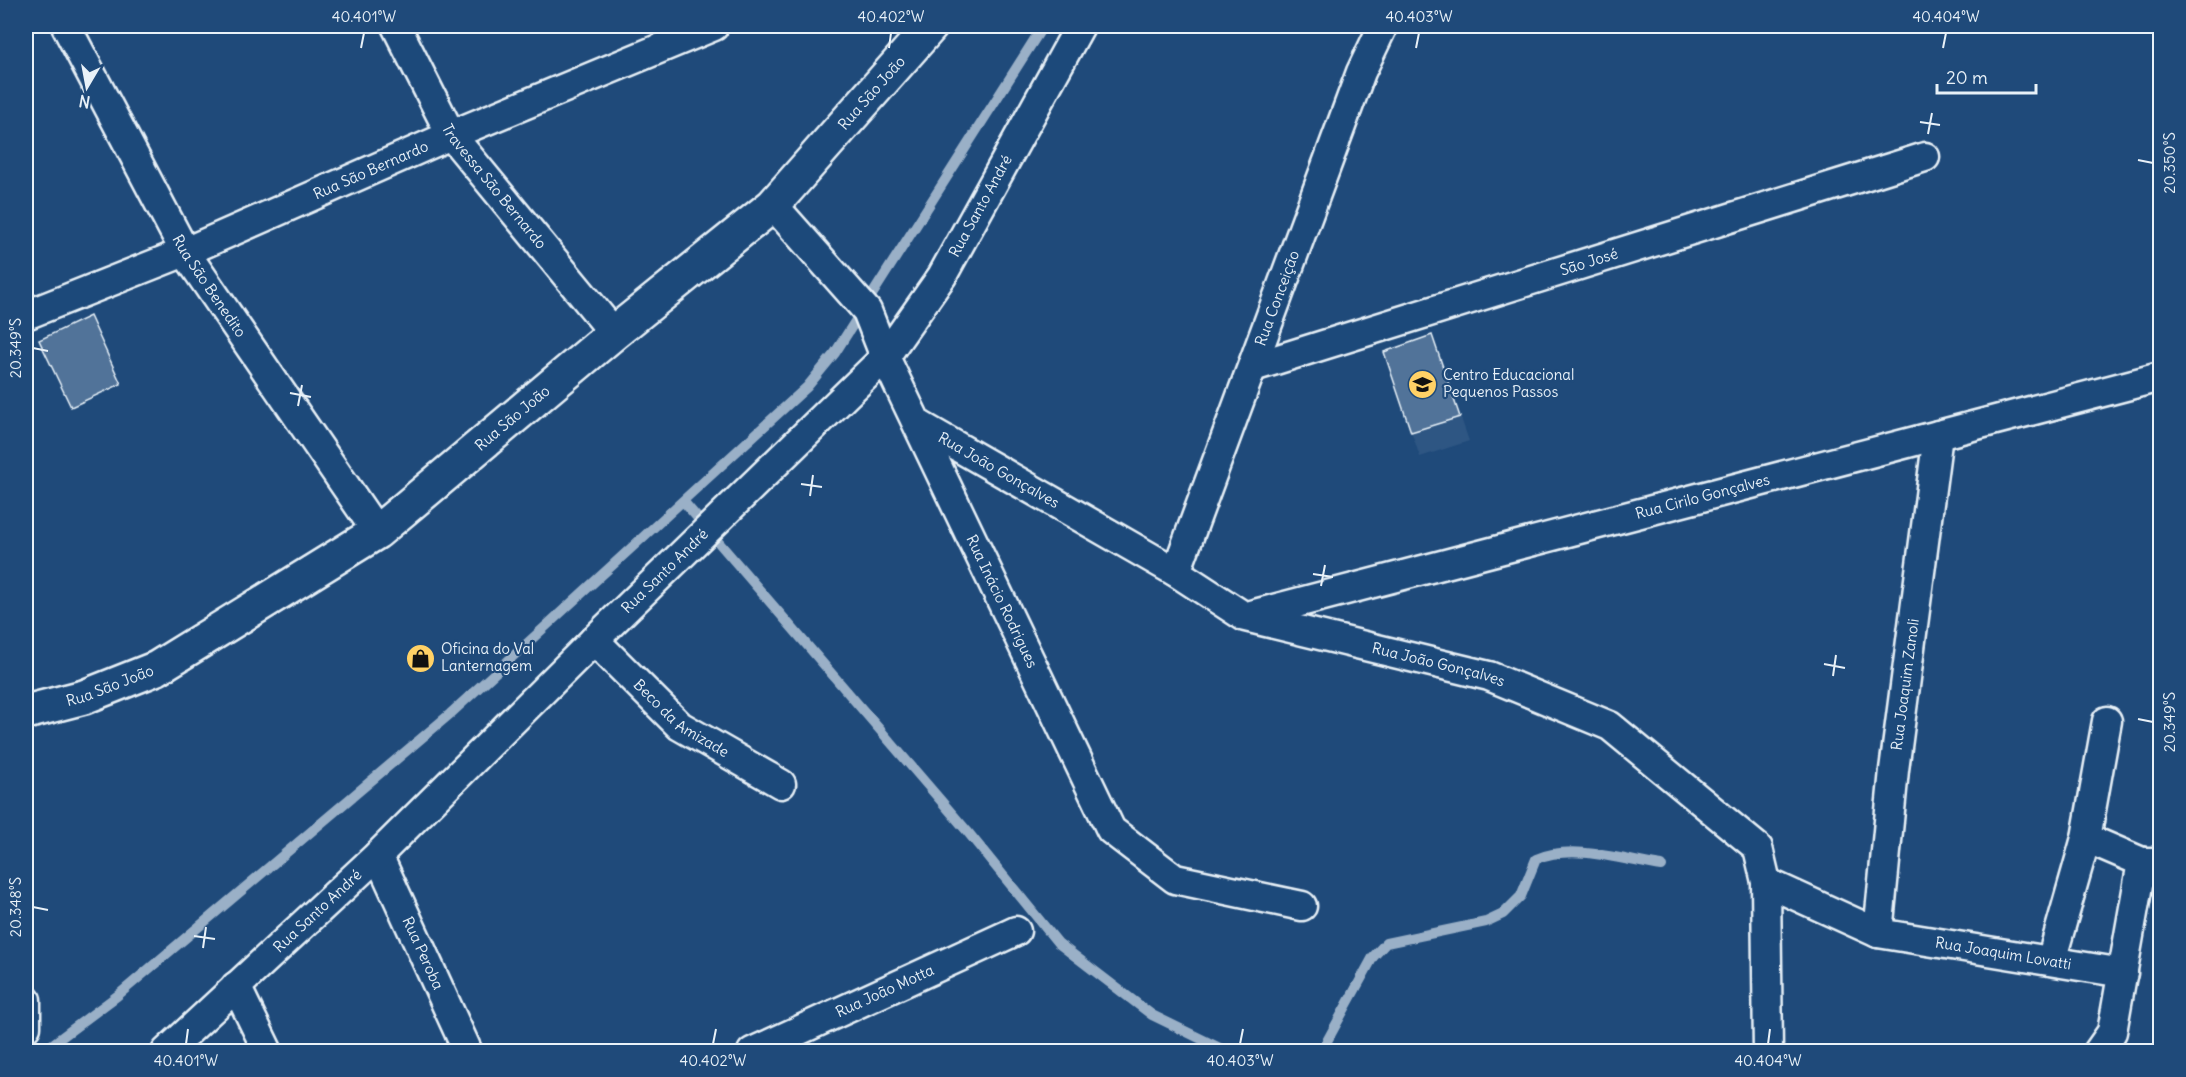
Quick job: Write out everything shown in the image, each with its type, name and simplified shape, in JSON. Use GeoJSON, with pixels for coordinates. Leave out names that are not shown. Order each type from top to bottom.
{"type":"FeatureCollection","features":[{"type":"Feature","properties":{"kind":"street","name":"Rua São Benedito"},"geometry":{"type":"LineString","coordinates":[[66,26],[185,252],[377,532]]}},
{"type":"Feature","properties":{"kind":"street","name":"Travessa São Bernardo"},"geometry":{"type":"LineString","coordinates":[[396,26],[451,135],[614,333]]}},
{"type":"Feature","properties":{"kind":"street","name":"Rua São Bernardo"},"geometry":{"type":"LineString","coordinates":[[26,315],[185,252],[451,135],[714,26]]}},
{"type":"Feature","properties":{"kind":"street","name":"Rua São João"},"geometry":{"type":"LineString","coordinates":[[26,712],[84,697],[157,668],[377,532],[614,333],[772,205],[932,26]]}},
{"type":"Feature","properties":{"kind":"street","name":"Rua Santo André"},"geometry":{"type":"LineString","coordinates":[[166,1052],[378,855],[594,640],[885,357],[942,276],[1080,26]]}},
{"type":"Feature","properties":{"kind":"street","name":"Rua Conceição"},"geometry":{"type":"LineString","coordinates":[[1176,572],[1361,72],[1383,26]]}},
{"type":"Feature","properties":{"kind":"street","name":"São José"},"geometry":{"type":"LineString","coordinates":[[1253,367],[1924,157]]}},
{"type":"Feature","properties":{"kind":"street","name":"Rua Inácio Rodrigues"},"geometry":{"type":"LineString","coordinates":[[772,205],[867,311],[885,357],[1111,830],[1175,879],[1302,906]]}},
{"type":"Feature","properties":{"kind":"street","name":"Rua Cirilo Gonçalves"},"geometry":{"type":"LineString","coordinates":[[1245,617],[2160,377]]}},
{"type":"Feature","properties":{"kind":"street","name":"Rua João Gonçalves"},"geometry":{"type":"LineString","coordinates":[[918,424],[1176,572],[1245,617],[1489,676],[1610,726],[1758,848],[1766,882],[1768,1052]]}},
{"type":"Feature","properties":{"kind":"street","name":"Rua Joaquim Zanoli"},"geometry":{"type":"LineString","coordinates":[[1878,933],[1894,770],[1938,435]]}},
{"type":"Feature","properties":{"kind":"street","name":"Beco da Amizade"},"geometry":{"type":"LineString","coordinates":[[594,640],[680,726],[781,784]]}},
{"type":"Feature","properties":{"kind":"street"},"geometry":{"type":"LineString","coordinates":[[2051,961],[2086,838],[2107,721]]}},
{"type":"Feature","properties":{"kind":"street"},"geometry":{"type":"LineString","coordinates":[[2086,838],[2151,862],[2123,973],[2112,1032],[2098,1052]]}},
{"type":"Feature","properties":{"kind":"street","name":"Rua Peroba"},"geometry":{"type":"LineString","coordinates":[[378,855],[468,1052]]}},
{"type":"Feature","properties":{"kind":"street","name":"Rua Joaquim Lovatti"},"geometry":{"type":"LineString","coordinates":[[1766,882],[1878,933],[2123,973]]}},
{"type":"Feature","properties":{"kind":"street","name":"Rua João Motta"},"geometry":{"type":"LineString","coordinates":[[752,1052],[1016,931]]}},
{"type":"Feature","properties":{"kind":"street"},"geometry":{"type":"LineString","coordinates":[[236,986],[268,1052]]}},
{"type":"Feature","properties":{"kind":"street"},"geometry":{"type":"LineString","coordinates":[[26,1000],[26,1027]]}},
{"type":"Feature","properties":{"kind":"shaded area","name":"Centro Educacional Pequenos Passos"},"geometry":{"type":"Polygon","coordinates":[[[1432,335],[1469,441],[1420,457],[1384,352],[1432,335]]]}},
{"type":"Feature","properties":{"kind":"building"},"geometry":{"type":"Polygon","coordinates":[[[90,316],[121,384],[71,407],[39,340],[90,316]]]}},
{"type":"Feature","properties":{"kind":"building","name":"Centro Educacional Pequenos Passos"},"geometry":{"type":"Polygon","coordinates":[[[1432,335],[1460,417],[1411,432],[1384,352],[1432,335]]]}},
{"type":"Feature","properties":{"kind":"waterway"},"geometry":{"type":"LineString","coordinates":[[42,1052],[117,996],[450,714],[807,387],[835,353],[1043,26]]}},
{"type":"Feature","properties":{"kind":"waterway"},"geometry":{"type":"LineString","coordinates":[[683,501],[967,831],[1058,943],[1152,1015],[1228,1052]]}},
{"type":"Feature","properties":{"kind":"waterway"},"geometry":{"type":"LineString","coordinates":[[1321,1052],[1373,957],[1386,943],[1486,922],[1503,914],[1521,896],[1536,859],[1566,852],[1598,854],[1662,866]]}},
{"type":"Feature","properties":{"kind":"place","name":"Centro Educacional Pequenos Passos"},"geometry":{"type":"Point","coordinates":[1422,384]}},
{"type":"Feature","properties":{"kind":"place","name":"Oficina do Val Lanternagem"},"geometry":{"type":"Point","coordinates":[420,658]}}]}
